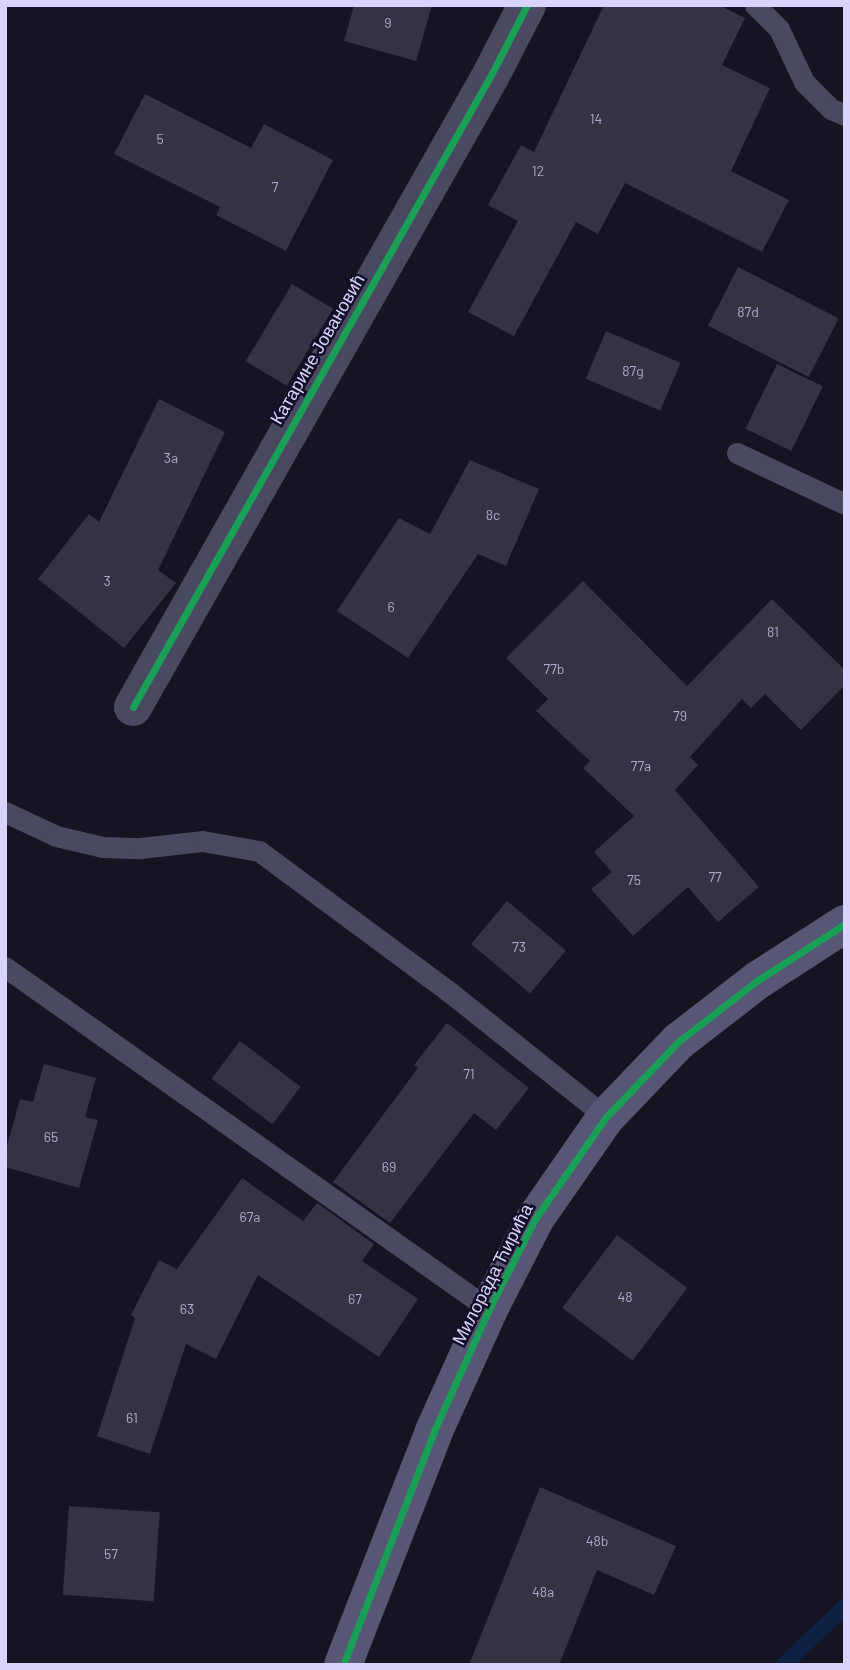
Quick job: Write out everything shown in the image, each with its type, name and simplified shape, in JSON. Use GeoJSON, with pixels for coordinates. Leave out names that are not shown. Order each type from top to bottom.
{"type":"FeatureCollection","features":[{"type":"Feature","properties":{"kind":"street","name":"Катарине Јовановић"},"geometry":{"type":"LineString","coordinates":[[133,708],[491,75],[527,5]]}},
{"type":"Feature","properties":{"kind":"street","name":"Милорада Ћирића"},"geometry":{"type":"LineString","coordinates":[[343,1665],[434,1431],[489,1309],[535,1219],[606,1117],[679,1041],[758,980],[845,924]]}},
{"type":"Feature","properties":{"kind":"lane"},"geometry":{"type":"LineString","coordinates":[[755,5],[779,29],[804,82],[831,109],[845,115]]}},
{"type":"Feature","properties":{"kind":"lane"},"geometry":{"type":"LineString","coordinates":[[737,453],[845,503]]}},
{"type":"Feature","properties":{"kind":"lane"},"geometry":{"type":"LineString","coordinates":[[5,811],[56,836],[103,847],[139,848],[202,841],[258,851],[436,982],[606,1117]]}},
{"type":"Feature","properties":{"kind":"lane","name":"Милорада Ћирића"},"geometry":{"type":"LineString","coordinates":[[5,967],[489,1309]]}},
{"type":"Feature","properties":{"kind":"building"},"geometry":{"type":"Polygon","coordinates":[[[354,5],[432,5],[416,61],[344,41],[354,5]]]}},
{"type":"Feature","properties":{"kind":"building"},"geometry":{"type":"Polygon","coordinates":[[[604,5],[719,5],[745,18],[722,65],[770,88],[731,171],[789,200],[762,252],[625,183],[598,234],[576,222],[514,336],[468,312],[518,221],[488,205],[521,145],[534,152],[604,5]]]}},
{"type":"Feature","properties":{"kind":"building"},"geometry":{"type":"Polygon","coordinates":[[[145,94],[251,148],[264,124],[333,160],[286,251],[216,215],[220,207],[114,154],[145,94]]]}},
{"type":"Feature","properties":{"kind":"building"},"geometry":{"type":"Polygon","coordinates":[[[738,267],[839,318],[809,377],[708,326],[738,267]]]}},
{"type":"Feature","properties":{"kind":"building"},"geometry":{"type":"Polygon","coordinates":[[[292,284],[333,309],[287,386],[246,361],[292,284]]]}},
{"type":"Feature","properties":{"kind":"building"},"geometry":{"type":"Polygon","coordinates":[[[606,331],[681,363],[660,411],[586,379],[606,331]]]}},
{"type":"Feature","properties":{"kind":"building"},"geometry":{"type":"Polygon","coordinates":[[[777,364],[823,386],[791,451],[745,429],[777,364]]]}},
{"type":"Feature","properties":{"kind":"building"},"geometry":{"type":"Polygon","coordinates":[[[159,399],[225,432],[158,570],[176,583],[124,648],[38,579],[89,514],[99,522],[159,399]]]}},
{"type":"Feature","properties":{"kind":"building"},"geometry":{"type":"Polygon","coordinates":[[[470,460],[539,489],[506,566],[478,554],[408,658],[337,611],[399,518],[430,534],[470,460]]]}},
{"type":"Feature","properties":{"kind":"building"},"geometry":{"type":"Polygon","coordinates":[[[583,581],[687,686],[772,599],[845,670],[845,685],[801,730],[765,694],[751,708],[742,699],[690,757],[698,765],[675,790],[759,887],[718,922],[688,887],[633,936],[591,889],[612,872],[594,852],[634,816],[583,768],[590,761],[536,711],[548,699],[506,658],[583,581]]]}},
{"type":"Feature","properties":{"kind":"building"},"geometry":{"type":"Polygon","coordinates":[[[507,901],[566,950],[530,993],[471,944],[507,901]]]}},
{"type":"Feature","properties":{"kind":"building"},"geometry":{"type":"Polygon","coordinates":[[[447,1023],[529,1088],[496,1130],[474,1113],[390,1223],[333,1182],[418,1068],[414,1065],[447,1023]]]}},
{"type":"Feature","properties":{"kind":"building"},"geometry":{"type":"Polygon","coordinates":[[[240,1041],[301,1087],[272,1124],[212,1079],[240,1041]]]}},
{"type":"Feature","properties":{"kind":"building"},"geometry":{"type":"Polygon","coordinates":[[[44,1064],[96,1078],[85,1117],[98,1120],[79,1188],[5,1167],[5,1153],[20,1099],[33,1102],[44,1064]]]}},
{"type":"Feature","properties":{"kind":"building"},"geometry":{"type":"Polygon","coordinates":[[[242,1178],[303,1221],[317,1203],[374,1244],[362,1261],[418,1299],[379,1357],[258,1275],[216,1359],[186,1344],[150,1454],[97,1436],[135,1318],[131,1315],[159,1260],[177,1269],[242,1178]]]}},
{"type":"Feature","properties":{"kind":"building"},"geometry":{"type":"Polygon","coordinates":[[[617,1235],[687,1288],[633,1361],[562,1308],[617,1235]]]}},
{"type":"Feature","properties":{"kind":"building"},"geometry":{"type":"Polygon","coordinates":[[[540,1487],[676,1546],[654,1595],[597,1570],[559,1665],[469,1665],[540,1487]]]}},
{"type":"Feature","properties":{"kind":"building"},"geometry":{"type":"Polygon","coordinates":[[[69,1506],[160,1512],[154,1601],[63,1595],[69,1506]]]}},
{"type":"Feature","properties":{"kind":"waterway"},"geometry":{"type":"LineString","coordinates":[[784,1665],[845,1606]]}},
{"type":"Feature","properties":{"kind":"cycle path"},"geometry":{"type":"LineString","coordinates":[[133,707],[491,75],[527,5]]}},
{"type":"Feature","properties":{"kind":"cycle path"},"geometry":{"type":"LineString","coordinates":[[343,1665],[434,1431],[489,1309],[535,1219],[606,1117],[679,1041],[758,980],[845,924]]}}]}
